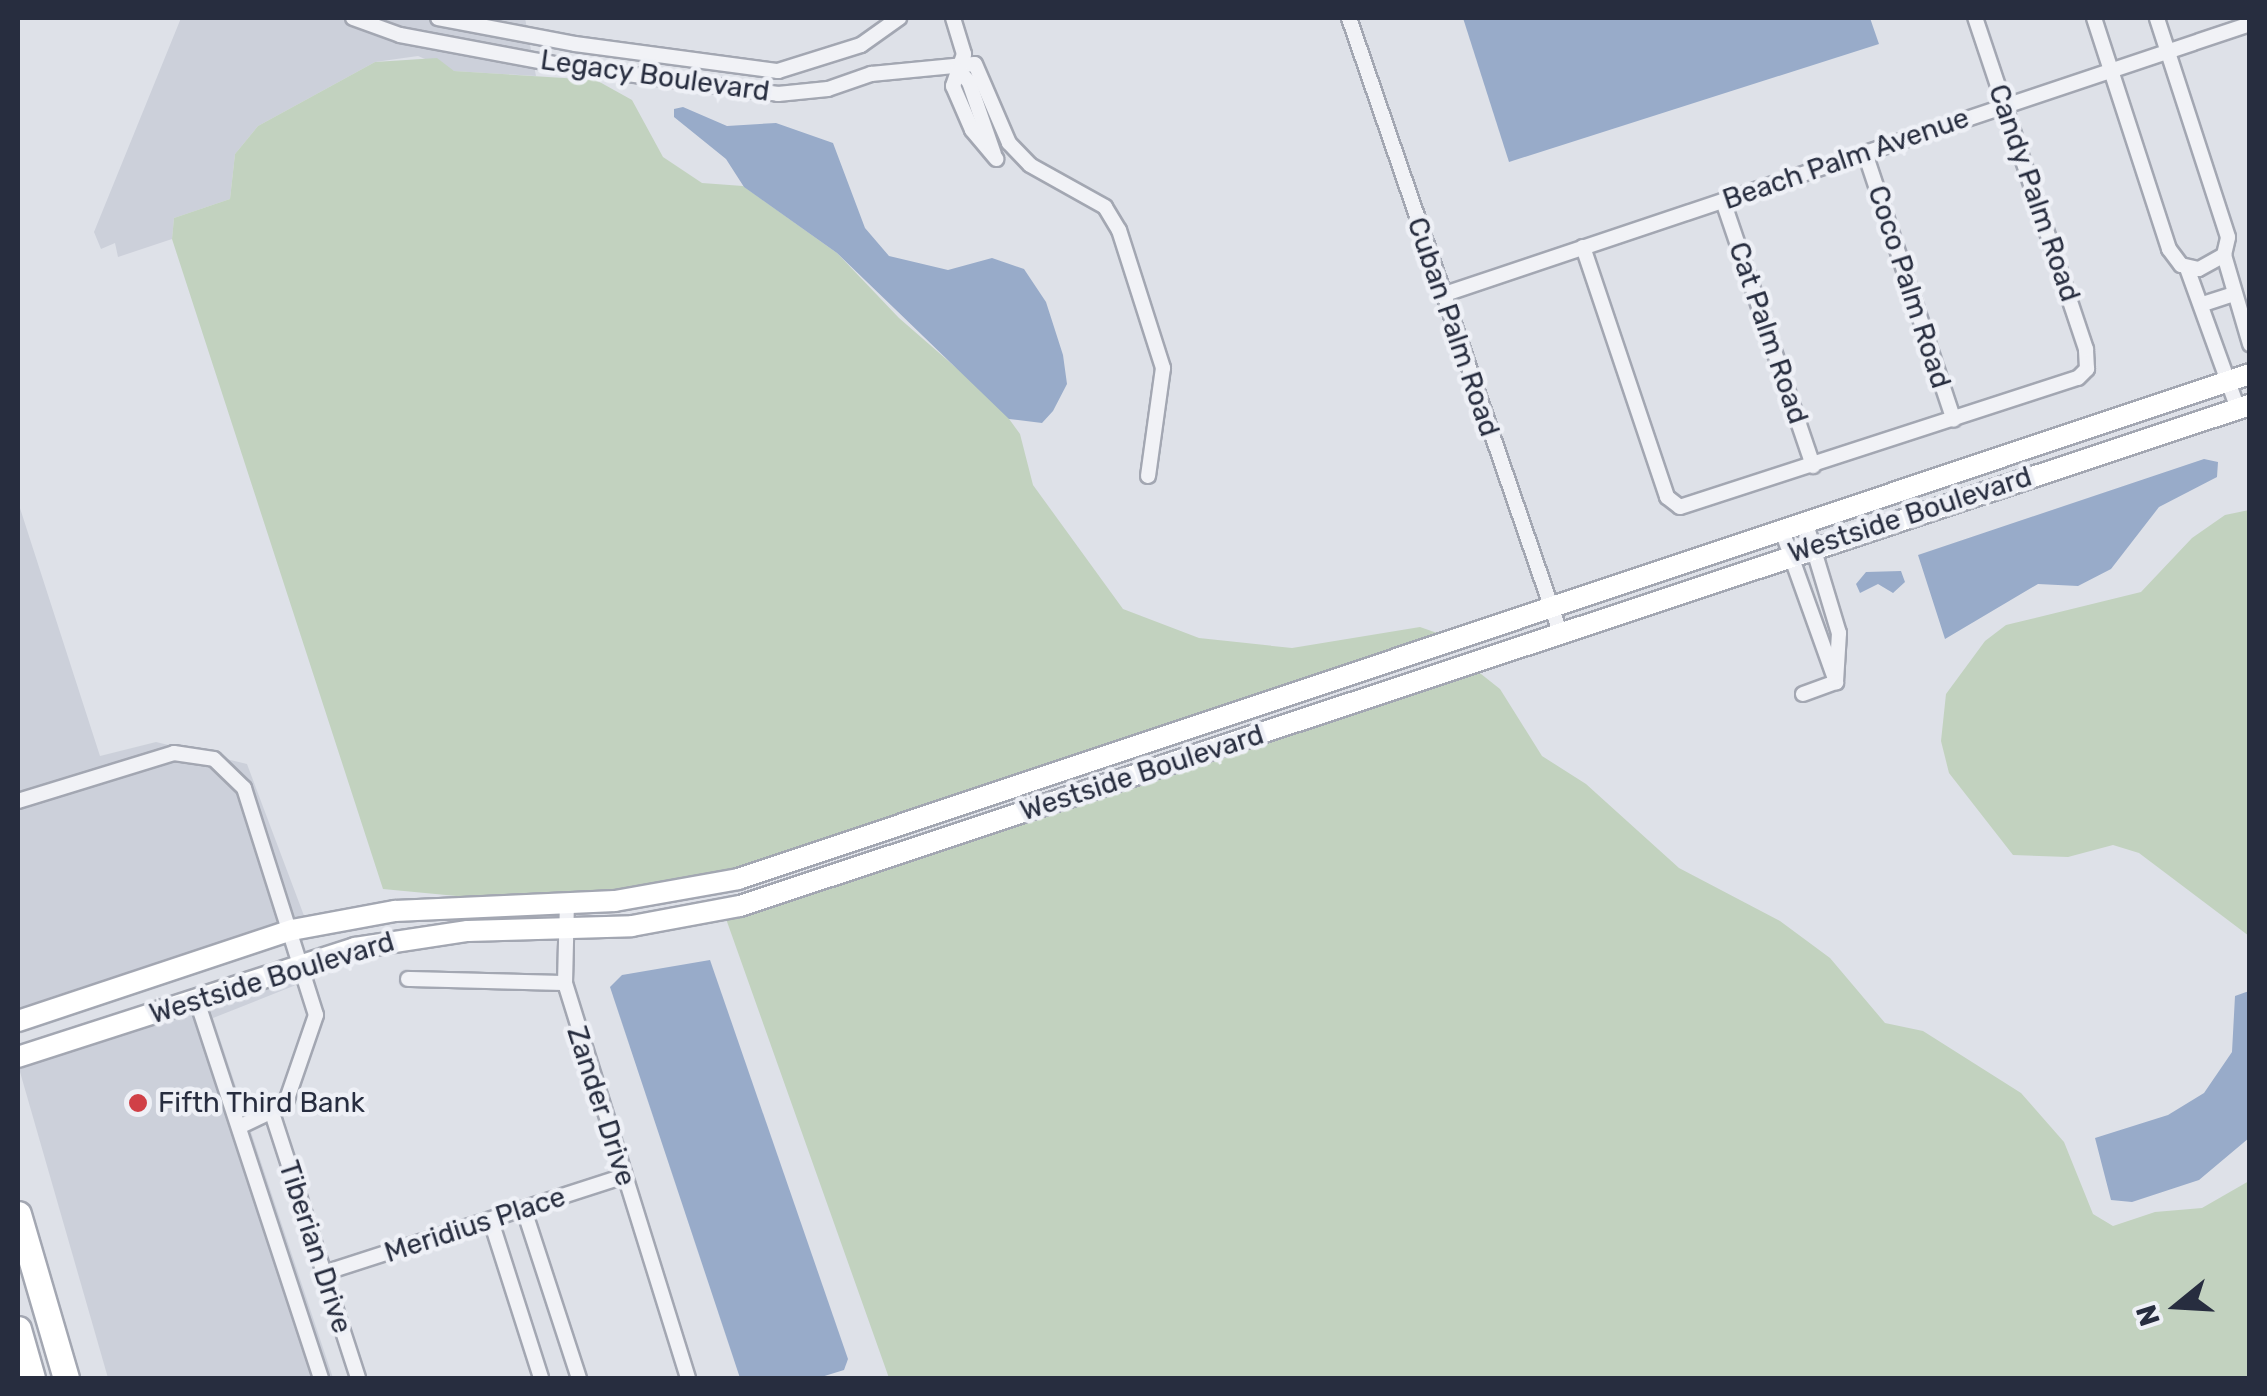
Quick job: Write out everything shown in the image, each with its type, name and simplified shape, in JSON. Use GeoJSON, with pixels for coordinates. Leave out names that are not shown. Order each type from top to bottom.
{"type":"FeatureCollection","features":[{"type":"Feature","properties":{"kind":"highway"},"geometry":{"type":"LineString","coordinates":[[18,1214],[66,1378]]}},
{"type":"Feature","properties":{"kind":"highway"},"geometry":{"type":"LineString","coordinates":[[18,1328],[32,1378]]}},
{"type":"Feature","properties":{"kind":"street","name":"Legacy Boulevard"},"geometry":{"type":"LineString","coordinates":[[353,18],[400,35],[566,66],[778,94],[892,71],[958,70],[975,64],[1009,143]]}},
{"type":"Feature","properties":{"kind":"street","name":"Legacy Boulevard"},"geometry":{"type":"LineString","coordinates":[[438,18],[575,44],[778,71],[848,51],[899,18]]}},
{"type":"Feature","properties":{"kind":"street"},"geometry":{"type":"LineString","coordinates":[[953,18],[964,54],[953,86],[962,109],[996,159],[1009,143],[1030,164],[1105,207],[1119,230],[1163,368],[1148,476]]}},
{"type":"Feature","properties":{"kind":"street","name":"Cuban Palm Road"},"geometry":{"type":"LineString","coordinates":[[1349,18],[1548,610],[1561,636]]}},
{"type":"Feature","properties":{"kind":"street","name":"Candy Palm Road"},"geometry":{"type":"LineString","coordinates":[[1954,420],[2072,381],[2087,369],[2086,349],[1975,18]]}},
{"type":"Feature","properties":{"kind":"street"},"geometry":{"type":"LineString","coordinates":[[2094,18],[2169,249],[2186,268],[2203,304],[2228,381],[2244,407]]}},
{"type":"Feature","properties":{"kind":"street"},"geometry":{"type":"LineString","coordinates":[[2157,18],[2227,230],[2224,255],[2250,344]]}},
{"type":"Feature","properties":{"kind":"street","name":"Beach Palm Avenue"},"geometry":{"type":"LineString","coordinates":[[1442,295],[2250,24]]}},
{"type":"Feature","properties":{"kind":"street","name":"Coco Palm Road"},"geometry":{"type":"LineString","coordinates":[[1865,153],[1954,420]]}},
{"type":"Feature","properties":{"kind":"street","name":"Cat Palm Road"},"geometry":{"type":"LineString","coordinates":[[1723,200],[1813,466]]}},
{"type":"Feature","properties":{"kind":"street"},"geometry":{"type":"LineString","coordinates":[[1583,248],[1669,502],[1690,507],[1954,420]]}},
{"type":"Feature","properties":{"kind":"street"},"geometry":{"type":"LineString","coordinates":[[2186,268],[2224,255]]}},
{"type":"Feature","properties":{"kind":"street"},"geometry":{"type":"LineString","coordinates":[[2203,304],[2233,294]]}},
{"type":"Feature","properties":{"kind":"street","name":"Westside Boulevard"},"geometry":{"type":"LineString","coordinates":[[18,1022],[292,930],[396,911],[684,893],[738,878],[2250,374]]}},
{"type":"Feature","properties":{"kind":"street","name":"Westside Boulevard"},"geometry":{"type":"LineString","coordinates":[[18,1058],[303,964],[407,938],[568,931],[740,906],[1561,636],[1790,554],[2244,407]]}},
{"type":"Feature","properties":{"kind":"street"},"geometry":{"type":"LineString","coordinates":[[1806,524],[1840,642],[1836,682]]}},
{"type":"Feature","properties":{"kind":"street"},"geometry":{"type":"LineString","coordinates":[[1782,528],[1836,682]]}},
{"type":"Feature","properties":{"kind":"street"},"geometry":{"type":"LineString","coordinates":[[1810,615],[1832,608]]}},
{"type":"Feature","properties":{"kind":"street"},"geometry":{"type":"LineString","coordinates":[[1802,694],[1836,682]]}},
{"type":"Feature","properties":{"kind":"street"},"geometry":{"type":"LineString","coordinates":[[18,801],[159,756],[214,759],[244,788],[303,964],[315,1024],[289,1097],[273,1116],[239,1127]]}},
{"type":"Feature","properties":{"kind":"street","name":"Zander Drive"},"geometry":{"type":"LineString","coordinates":[[567,902],[566,983],[688,1378]]}},
{"type":"Feature","properties":{"kind":"street"},"geometry":{"type":"LineString","coordinates":[[408,979],[566,983]]}},
{"type":"Feature","properties":{"kind":"street"},"geometry":{"type":"LineString","coordinates":[[196,998],[321,1378]]}},
{"type":"Feature","properties":{"kind":"street","name":"Tiberian Drive"},"geometry":{"type":"LineString","coordinates":[[273,1116],[358,1378]]}},
{"type":"Feature","properties":{"kind":"street","name":"Meridius Place"},"geometry":{"type":"LineString","coordinates":[[324,1274],[625,1176]]}},
{"type":"Feature","properties":{"kind":"street"},"geometry":{"type":"LineString","coordinates":[[524,1210],[579,1378]]}},
{"type":"Feature","properties":{"kind":"street"},"geometry":{"type":"LineString","coordinates":[[490,1221],[541,1378]]}},
{"type":"Feature","properties":{"kind":"shaded area"},"geometry":{"type":"Polygon","coordinates":[[[181,18],[525,18],[536,76],[454,71],[418,56],[375,62],[258,126],[235,154],[230,199],[174,218],[172,239],[118,257],[115,243],[101,249],[94,232],[181,18]]]}},
{"type":"Feature","properties":{"kind":"shaded area"},"geometry":{"type":"Polygon","coordinates":[[[18,502],[100,756],[156,742],[247,764],[306,921],[18,1014],[18,502]]]}},
{"type":"Feature","properties":{"kind":"shaded area"},"geometry":{"type":"Polygon","coordinates":[[[323,965],[326,973],[213,1018],[333,1378],[108,1378],[18,1065],[323,965]]]}},
{"type":"Feature","properties":{"kind":"green space"},"geometry":{"type":"Polygon","coordinates":[[[437,58],[454,71],[596,80],[632,100],[663,157],[702,183],[743,186],[837,253],[899,318],[999,405],[1020,434],[1033,485],[1123,609],[1199,638],[1292,648],[1420,627],[1440,634],[683,886],[488,899],[383,889],[172,239],[174,218],[230,199],[235,154],[258,126],[375,62],[437,58]]]}},
{"type":"Feature","properties":{"kind":"green space"},"geometry":{"type":"Polygon","coordinates":[[[2249,510],[2249,936],[2139,853],[2113,845],[2068,857],[2013,855],[1949,773],[1941,741],[1946,694],[1985,641],[2006,625],[2141,592],[2192,538],[2225,515],[2249,510]]]}},
{"type":"Feature","properties":{"kind":"green space"},"geometry":{"type":"Polygon","coordinates":[[[1476,670],[1500,689],[1542,756],[1586,784],[1679,868],[1780,921],[1830,958],[1885,1023],[1923,1031],[2021,1093],[2064,1142],[2093,1214],[2113,1226],[2155,1212],[2202,1208],[2249,1181],[2249,1378],[889,1378],[725,916],[1476,670]]]}},
{"type":"Feature","properties":{"kind":"water"},"geometry":{"type":"Polygon","coordinates":[[[1463,18],[1870,18],[1879,44],[1509,162],[1463,18]]]}},
{"type":"Feature","properties":{"kind":"water"},"geometry":{"type":"Polygon","coordinates":[[[683,107],[727,126],[776,123],[833,143],[865,228],[889,256],[948,270],[992,258],[1024,269],[1046,302],[1063,355],[1067,384],[1053,411],[1042,423],[1009,419],[837,253],[744,187],[726,159],[674,117],[674,109],[683,107]]]}},
{"type":"Feature","properties":{"kind":"water"},"geometry":{"type":"Polygon","coordinates":[[[2204,459],[2218,462],[2217,477],[2159,507],[2111,569],[2078,586],[2038,584],[1945,639],[1918,555],[2204,459]]]}},
{"type":"Feature","properties":{"kind":"water"},"geometry":{"type":"Polygon","coordinates":[[[1901,571],[1905,582],[1893,593],[1878,584],[1860,593],[1856,584],[1866,572],[1901,571]]]}},
{"type":"Feature","properties":{"kind":"water"},"geometry":{"type":"Polygon","coordinates":[[[710,960],[848,1359],[844,1370],[818,1378],[740,1378],[610,987],[622,975],[710,960]]]}},
{"type":"Feature","properties":{"kind":"water"},"geometry":{"type":"Polygon","coordinates":[[[2249,991],[2249,1138],[2199,1180],[2132,1202],[2111,1200],[2095,1138],[2168,1115],[2204,1093],[2232,1052],[2235,996],[2249,991]]]}},
{"type":"Feature","properties":{"kind":"place","name":"Fifth Third Bank"},"geometry":{"type":"Point","coordinates":[138,1103]}}]}
